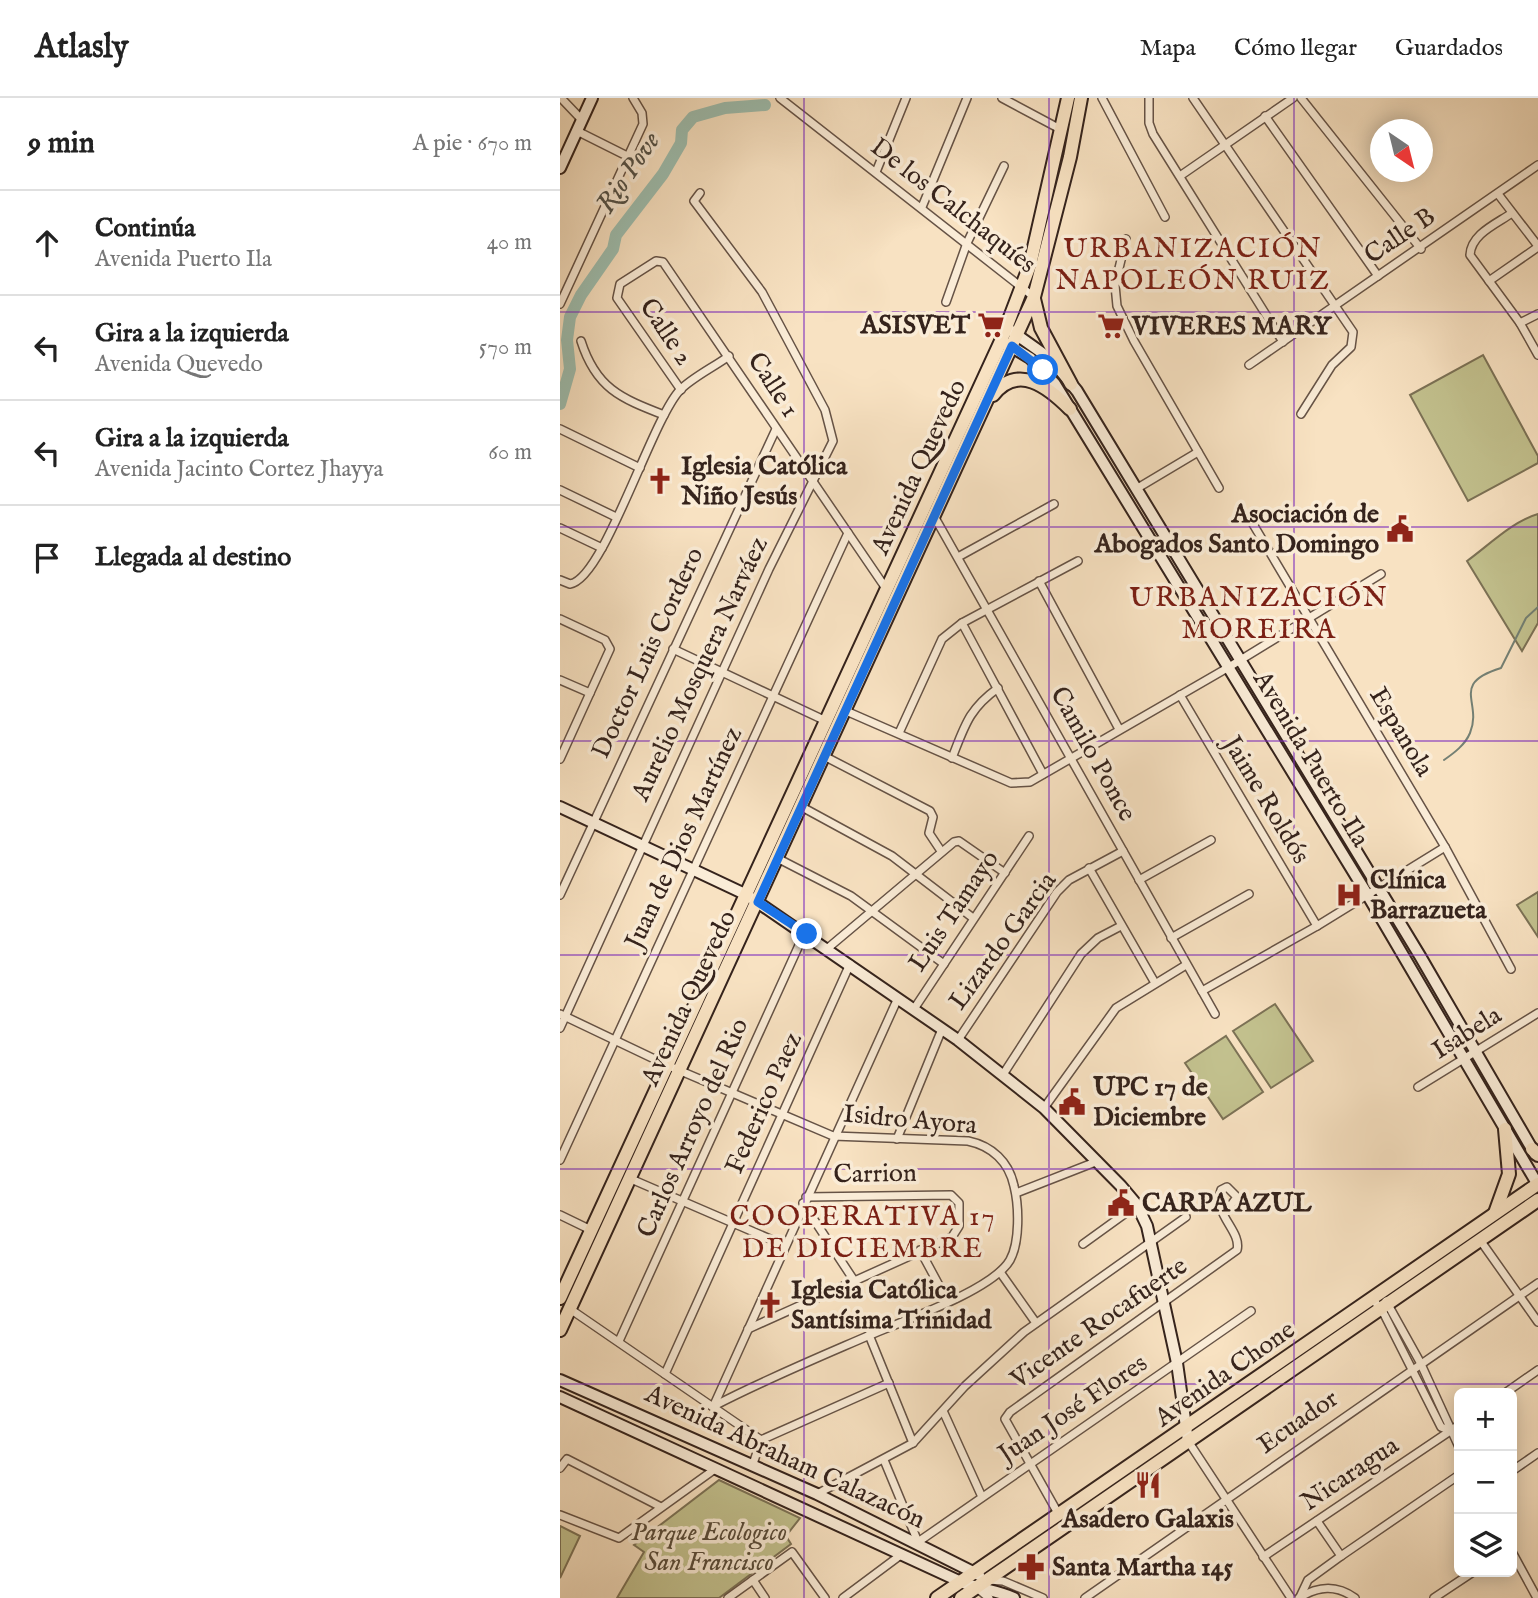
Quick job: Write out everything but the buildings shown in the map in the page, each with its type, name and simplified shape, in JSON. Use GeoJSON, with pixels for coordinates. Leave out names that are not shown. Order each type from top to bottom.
{"type":"FeatureCollection","features":[{"type":"Feature","properties":{"kind":"main road","name":"Avenida Quevedo"},"geometry":{"type":"LineString","coordinates":[[1012,330],[1068,98]]}},
{"type":"Feature","properties":{"kind":"main road","name":"Avenida Quevedo"},"geometry":{"type":"LineString","coordinates":[[752,898],[777,858],[802,807],[846,711],[893,593],[1006,343],[1034,297],[1070,158],[1082,98]]}},
{"type":"Feature","properties":{"kind":"main road"},"geometry":{"type":"LineString","coordinates":[[1034,297],[1041,328],[1071,384]]}},
{"type":"Feature","properties":{"kind":"main road","name":"Avenida Quevedo"},"geometry":{"type":"LineString","coordinates":[[560,1298],[674,1068],[752,898],[826,721],[934,516],[986,403],[1006,343]]}},
{"type":"Feature","properties":{"kind":"main road"},"geometry":{"type":"LineString","coordinates":[[986,403],[1004,384],[1026,379],[1053,392],[1070,409]]}},
{"type":"Feature","properties":{"kind":"main road","name":"Avenida Quevedo"},"geometry":{"type":"LineString","coordinates":[[560,1330],[631,1179],[674,1068]]}},
{"type":"Feature","properties":{"kind":"main road"},"geometry":{"type":"LineString","coordinates":[[1494,1215],[1509,1174],[1505,1129]]}},
{"type":"Feature","properties":{"kind":"main road","name":"Avenida Chone"},"geometry":{"type":"LineString","coordinates":[[937,1598],[1059,1515],[1188,1434],[1380,1301],[1538,1184]]}},
{"type":"Feature","properties":{"kind":"main road","name":"Avenida Chone"},"geometry":{"type":"LineString","coordinates":[[1380,1301],[1480,1240],[1538,1200]]}},
{"type":"Feature","properties":{"kind":"main road","name":"Avenida Chone"},"geometry":{"type":"LineString","coordinates":[[961,1598],[976,1588],[990,1589],[1188,1434]]}},
{"type":"Feature","properties":{"kind":"street"},"geometry":{"type":"LineString","coordinates":[[561,98],[580,126],[629,156]]}},
{"type":"Feature","properties":{"kind":"street"},"geometry":{"type":"LineString","coordinates":[[560,168],[592,98]]}},
{"type":"Feature","properties":{"kind":"street"},"geometry":{"type":"LineString","coordinates":[[560,304],[643,124],[642,113],[633,98]]}},
{"type":"Feature","properties":{"kind":"street","name":"De los Calchaquíes"},"geometry":{"type":"LineString","coordinates":[[780,98],[1034,297]]}},
{"type":"Feature","properties":{"kind":"street"},"geometry":{"type":"LineString","coordinates":[[922,207],[967,98]]}},
{"type":"Feature","properties":{"kind":"street"},"geometry":{"type":"LineString","coordinates":[[1002,98],[1062,130]]}},
{"type":"Feature","properties":{"kind":"street"},"geometry":{"type":"LineString","coordinates":[[1102,98],[1165,217]]}},
{"type":"Feature","properties":{"kind":"street"},"geometry":{"type":"LineString","coordinates":[[1149,98],[1149,123],[1283,342]]}},
{"type":"Feature","properties":{"kind":"street"},"geometry":{"type":"LineString","coordinates":[[1193,98],[1353,332],[1350,347],[1332,365],[1301,414]]}},
{"type":"Feature","properties":{"kind":"street"},"geometry":{"type":"LineString","coordinates":[[1180,176],[1293,98]]}},
{"type":"Feature","properties":{"kind":"street"},"geometry":{"type":"LineString","coordinates":[[1301,98],[1421,249]]}},
{"type":"Feature","properties":{"kind":"street"},"geometry":{"type":"LineString","coordinates":[[876,172],[903,100]]}},
{"type":"Feature","properties":{"kind":"street"},"geometry":{"type":"LineString","coordinates":[[1265,116],[1378,276]]}},
{"type":"Feature","properties":{"kind":"street","name":"Calle B"},"geometry":{"type":"LineString","coordinates":[[1249,365],[1421,249],[1538,165]]}},
{"type":"Feature","properties":{"kind":"street"},"geometry":{"type":"LineString","coordinates":[[946,302],[967,243],[1004,166]]}},
{"type":"Feature","properties":{"kind":"street","name":"Aurelio Mosquera Narváez"},"geometry":{"type":"LineString","coordinates":[[560,1028],[563,1015],[641,845],[811,481],[830,449],[831,423],[762,292],[717,227],[697,205],[695,198],[700,193]]}},
{"type":"Feature","properties":{"kind":"street"},"geometry":{"type":"LineString","coordinates":[[1489,281],[1538,246],[1498,194]]}},
{"type":"Feature","properties":{"kind":"street"},"geometry":{"type":"LineString","coordinates":[[1512,213],[1477,237],[1470,246],[1470,255],[1521,323],[1538,355]]}},
{"type":"Feature","properties":{"kind":"street"},"geometry":{"type":"LineString","coordinates":[[1126,239],[1115,285],[1117,306],[1134,341],[1219,488]]}},
{"type":"Feature","properties":{"kind":"street","name":"Calle 1"},"geometry":{"type":"LineString","coordinates":[[617,298],[620,284],[652,262],[663,262],[811,481],[893,593]]}},
{"type":"Feature","properties":{"kind":"street","name":"Calle 2"},"geometry":{"type":"LineString","coordinates":[[617,298],[681,390]]}},
{"type":"Feature","properties":{"kind":"street"},"geometry":{"type":"LineString","coordinates":[[1521,323],[1538,314]]}},
{"type":"Feature","properties":{"kind":"street","name":"Avenida Puerto Ila"},"geometry":{"type":"LineString","coordinates":[[1012,330],[1052,360],[1071,384],[1240,659],[1536,1155]]}},
{"type":"Feature","properties":{"kind":"street"},"geometry":{"type":"LineString","coordinates":[[581,341],[588,361],[606,386],[626,401],[664,415]]}},
{"type":"Feature","properties":{"kind":"street","name":"Avenida Puerto Ila"},"geometry":{"type":"LineString","coordinates":[[1006,343],[1043,370],[1070,409],[1367,894],[1538,1184]]}},
{"type":"Feature","properties":{"kind":"street"},"geometry":{"type":"LineString","coordinates":[[560,580],[570,584],[582,579],[601,548],[664,415],[681,390],[729,356]]}},
{"type":"Feature","properties":{"kind":"street","name":"Doctor Luis Cordero"},"geometry":{"type":"LineString","coordinates":[[560,895],[776,429]]}},
{"type":"Feature","properties":{"kind":"street"},"geometry":{"type":"LineString","coordinates":[[562,430],[640,468]]}},
{"type":"Feature","properties":{"kind":"street"},"geometry":{"type":"LineString","coordinates":[[1136,489],[1198,452]]}},
{"type":"Feature","properties":{"kind":"street"},"geometry":{"type":"LineString","coordinates":[[560,490],[616,517]]}},
{"type":"Feature","properties":{"kind":"street"},"geometry":{"type":"LineString","coordinates":[[958,556],[1054,504]]}},
{"type":"Feature","properties":{"kind":"street","name":"Camilo Ponce"},"geometry":{"type":"LineString","coordinates":[[934,516],[1215,1014]]}},
{"type":"Feature","properties":{"kind":"street","name":"Espanola"},"geometry":{"type":"LineString","coordinates":[[1250,519],[1445,847],[1511,969]]}},
{"type":"Feature","properties":{"kind":"street"},"geometry":{"type":"LineString","coordinates":[[560,528],[601,548]]}},
{"type":"Feature","properties":{"kind":"street","name":"Juan de Dios Martínez"},"geometry":{"type":"LineString","coordinates":[[560,1160],[848,533]]}},
{"type":"Feature","properties":{"kind":"street"},"geometry":{"type":"LineString","coordinates":[[899,733],[942,639],[962,623],[1078,561]]}},
{"type":"Feature","properties":{"kind":"street"},"geometry":{"type":"LineString","coordinates":[[846,711],[1012,783],[1030,782],[1229,667],[1381,573]]}},
{"type":"Feature","properties":{"kind":"street"},"geometry":{"type":"LineString","coordinates":[[1039,581],[1119,729]]}},
{"type":"Feature","properties":{"kind":"street"},"geometry":{"type":"LineString","coordinates":[[560,619],[606,640],[610,654],[563,746],[560,759]]}},
{"type":"Feature","properties":{"kind":"street"},"geometry":{"type":"LineString","coordinates":[[962,623],[1043,774]]}},
{"type":"Feature","properties":{"kind":"street"},"geometry":{"type":"LineString","coordinates":[[673,649],[826,721]]}},
{"type":"Feature","properties":{"kind":"street"},"geometry":{"type":"LineString","coordinates":[[560,680],[590,693]]}},
{"type":"Feature","properties":{"kind":"street"},"geometry":{"type":"LineString","coordinates":[[952,758],[968,716],[978,703],[998,688]]}},
{"type":"Feature","properties":{"kind":"street","name":"Jaime Roldós"},"geometry":{"type":"LineString","coordinates":[[1180,695],[1317,926]]}},
{"type":"Feature","properties":{"kind":"street"},"geometry":{"type":"LineString","coordinates":[[824,757],[930,811],[933,817],[928,830],[941,851]]}},
{"type":"Feature","properties":{"kind":"street"},"geometry":{"type":"LineString","coordinates":[[560,807],[752,898],[805,932],[1004,1073],[1098,1161],[1137,1205],[1151,1244],[1177,1363],[1188,1434],[1224,1500],[1291,1598]]}},
{"type":"Feature","properties":{"kind":"street"},"geometry":{"type":"LineString","coordinates":[[802,807],[892,856],[973,918]]}},
{"type":"Feature","properties":{"kind":"street","name":"Luis Tamayo"},"geometry":{"type":"LineString","coordinates":[[914,1009],[1029,836]]}},
{"type":"Feature","properties":{"kind":"street"},"geometry":{"type":"LineString","coordinates":[[1139,880],[1211,840]]}},
{"type":"Feature","properties":{"kind":"street"},"geometry":{"type":"LineString","coordinates":[[828,948],[914,873],[941,851],[959,841],[1005,873]]}},
{"type":"Feature","properties":{"kind":"street"},"geometry":{"type":"LineString","coordinates":[[1202,991],[1317,926],[1445,847]]}},
{"type":"Feature","properties":{"kind":"street","name":"Lizardo Garcia"},"geometry":{"type":"LineString","coordinates":[[958,1040],[1057,892],[1089,867],[1123,850]]}},
{"type":"Feature","properties":{"kind":"street"},"geometry":{"type":"LineString","coordinates":[[777,858],[851,896],[944,964]]}},
{"type":"Feature","properties":{"kind":"street"},"geometry":{"type":"LineString","coordinates":[[1089,867],[1155,983]]}},
{"type":"Feature","properties":{"kind":"street"},"geometry":{"type":"LineString","coordinates":[[1171,938],[1249,894]]}},
{"type":"Feature","properties":{"kind":"street"},"geometry":{"type":"LineString","coordinates":[[1004,1073],[1081,954],[1098,938],[1121,926]]}},
{"type":"Feature","properties":{"kind":"street","name":"Carlos Arroyo del Rio"},"geometry":{"type":"LineString","coordinates":[[619,1341],[805,932]]}},
{"type":"Feature","properties":{"kind":"street","name":"Federico Paez"},"geometry":{"type":"LineString","coordinates":[[665,1374],[850,964]]}},
{"type":"Feature","properties":{"kind":"street"},"geometry":{"type":"LineString","coordinates":[[1044,1108],[1116,1008],[1186,965]]}},
{"type":"Feature","properties":{"kind":"street"},"geometry":{"type":"LineString","coordinates":[[714,1406],[804,1200],[898,998]]}},
{"type":"Feature","properties":{"kind":"street","name":"Isabela"},"geometry":{"type":"LineString","coordinates":[[1418,1087],[1465,1061],[1538,1013]]}},
{"type":"Feature","properties":{"kind":"street","name":"Isidro Ayora"},"geometry":{"type":"LineString","coordinates":[[563,1015],[674,1068],[833,1136],[982,1144],[994,1152],[1011,1172],[1016,1193],[1016,1246],[1010,1260],[1000,1272]]}},
{"type":"Feature","properties":{"kind":"street"},"geometry":{"type":"LineString","coordinates":[[897,1139],[942,1029]]}},
{"type":"Feature","properties":{"kind":"street"},"geometry":{"type":"LineString","coordinates":[[1016,1193],[1098,1161]]}},
{"type":"Feature","properties":{"kind":"street"},"geometry":{"type":"LineString","coordinates":[[631,1179],[784,1245]]}},
{"type":"Feature","properties":{"kind":"street","name":"Carrion"},"geometry":{"type":"LineString","coordinates":[[804,1200],[946,1194],[959,1203],[958,1231],[953,1237],[920,1250]]}},
{"type":"Feature","properties":{"kind":"street"},"geometry":{"type":"LineString","coordinates":[[804,1200],[853,1279]]}},
{"type":"Feature","properties":{"kind":"street"},"geometry":{"type":"LineString","coordinates":[[1083,1244],[1137,1205]]}},
{"type":"Feature","properties":{"kind":"street","name":"Vicente Rocafuerte"},"geometry":{"type":"LineString","coordinates":[[1059,1515],[1005,1419],[1010,1412],[1237,1250],[1237,1240],[1224,1219],[1222,1209]]}},
{"type":"Feature","properties":{"kind":"street"},"geometry":{"type":"LineString","coordinates":[[560,1215],[592,1230]]}},
{"type":"Feature","properties":{"kind":"street"},"geometry":{"type":"LineString","coordinates":[[817,1494],[913,1443],[944,1413],[965,1386],[1037,1323],[1151,1244],[1185,1217]]}},
{"type":"Feature","properties":{"kind":"street"},"geometry":{"type":"LineString","coordinates":[[1480,1240],[1538,1322]]}},
{"type":"Feature","properties":{"kind":"street"},"geometry":{"type":"LineString","coordinates":[[748,1329],[920,1250],[948,1302]]}},
{"type":"Feature","properties":{"kind":"street"},"geometry":{"type":"LineString","coordinates":[[714,1406],[948,1302],[1000,1272],[1037,1323]]}},
{"type":"Feature","properties":{"kind":"street","name":"Ecuador"},"geometry":{"type":"LineString","coordinates":[[1085,1598],[1420,1362],[1538,1283]]}},
{"type":"Feature","properties":{"kind":"street"},"geometry":{"type":"LineString","coordinates":[[1380,1301],[1420,1362],[1454,1437]]}},
{"type":"Feature","properties":{"kind":"street"},"geometry":{"type":"LineString","coordinates":[[1380,1301],[1410,1369],[1441,1427],[1451,1431]]}},
{"type":"Feature","properties":{"kind":"street"},"geometry":{"type":"LineString","coordinates":[[570,1309],[761,1440]]}},
{"type":"Feature","properties":{"kind":"street","name":"Juan José Flores"},"geometry":{"type":"LineString","coordinates":[[918,1542],[1251,1311]]}},
{"type":"Feature","properties":{"kind":"street"},"geometry":{"type":"LineString","coordinates":[[869,1335],[913,1443]]}},
{"type":"Feature","properties":{"kind":"street"},"geometry":{"type":"LineString","coordinates":[[1512,1388],[1538,1370]]}},
{"type":"Feature","properties":{"kind":"street","name":"Avenida Abraham Calazacón"},"geometry":{"type":"LineString","coordinates":[[560,1380],[753,1465],[918,1542],[975,1573],[990,1589],[1014,1598]]}},
{"type":"Feature","properties":{"kind":"street"},"geometry":{"type":"LineString","coordinates":[[753,1465],[761,1440],[889,1383]]}},
{"type":"Feature","properties":{"kind":"street","name":"Avenida Abraham Calazacón"},"geometry":{"type":"LineString","coordinates":[[560,1397],[976,1588]]}},
{"type":"Feature","properties":{"kind":"street"},"geometry":{"type":"LineString","coordinates":[[944,1413],[982,1497]]}},
{"type":"Feature","properties":{"kind":"street","name":"Nicaragua"},"geometry":{"type":"LineString","coordinates":[[1263,1557],[1454,1429]]}},
{"type":"Feature","properties":{"kind":"street"},"geometry":{"type":"LineString","coordinates":[[1517,1468],[1538,1453]]}},
{"type":"Feature","properties":{"kind":"street"},"geometry":{"type":"LineString","coordinates":[[560,1468],[568,1458],[661,1507]]}},
{"type":"Feature","properties":{"kind":"street"},"geometry":{"type":"LineString","coordinates":[[884,1460],[918,1542]]}},
{"type":"Feature","properties":{"kind":"street"},"geometry":{"type":"LineString","coordinates":[[560,1515],[619,1538],[715,1469]]}},
{"type":"Feature","properties":{"kind":"street"},"geometry":{"type":"LineString","coordinates":[[1300,1597],[1306,1582],[1454,1478]]}},
{"type":"Feature","properties":{"kind":"street"},"geometry":{"type":"LineString","coordinates":[[1317,1521],[1341,1556]]}},
{"type":"Feature","properties":{"kind":"street"},"geometry":{"type":"LineString","coordinates":[[728,1598],[792,1552],[825,1598]]}},
{"type":"Feature","properties":{"kind":"street"},"geometry":{"type":"LineString","coordinates":[[843,1598],[902,1555]]}},
{"type":"Feature","properties":{"kind":"street"},"geometry":{"type":"LineString","coordinates":[[1517,1561],[1537,1598]]}},
{"type":"Feature","properties":{"kind":"street"},"geometry":{"type":"LineString","coordinates":[[1434,1598],[1466,1577]]}},
{"type":"Feature","properties":{"kind":"street"},"geometry":{"type":"LineString","coordinates":[[752,1580],[765,1598]]}},
{"type":"Feature","properties":{"kind":"street","name":"Avenida Abraham Calazacón"},"geometry":{"type":"LineString","coordinates":[[990,1589],[1003,1581],[1043,1598]]}},
{"type":"Feature","properties":{"kind":"street"},"geometry":{"type":"LineString","coordinates":[[1300,1597],[1317,1589],[1328,1588],[1355,1598]]}},
{"type":"Feature","properties":{"kind":"green space"},"geometry":{"type":"Polygon","coordinates":[[[1483,355],[1538,456],[1538,463],[1468,501],[1410,395],[1483,355]]]}},
{"type":"Feature","properties":{"kind":"green space"},"geometry":{"type":"Polygon","coordinates":[[[1538,514],[1538,623],[1522,651],[1467,561],[1510,528],[1538,514]]]}},
{"type":"Feature","properties":{"kind":"green space"},"geometry":{"type":"Polygon","coordinates":[[[1538,892],[1538,937],[1517,905],[1538,892]]]}},
{"type":"Feature","properties":{"kind":"green space"},"geometry":{"type":"Polygon","coordinates":[[[1275,1004],[1313,1061],[1271,1088],[1233,1031],[1275,1004]]]}},
{"type":"Feature","properties":{"kind":"green space"},"geometry":{"type":"Polygon","coordinates":[[[1226,1036],[1263,1092],[1223,1119],[1185,1063],[1226,1036]]]}},
{"type":"Feature","properties":{"kind":"green space","name":"Parque Ecologico San Francisco"},"geometry":{"type":"Polygon","coordinates":[[[719,1480],[800,1518],[786,1536],[791,1544],[719,1598],[617,1598],[644,1552],[634,1545],[719,1480]]]}},
{"type":"Feature","properties":{"kind":"green space"},"geometry":{"type":"Polygon","coordinates":[[[560,1526],[580,1536],[560,1578],[560,1526]]]}},
{"type":"Feature","properties":{"kind":"waterway","name":"Rio Pove"},"geometry":{"type":"LineString","coordinates":[[560,404],[570,369],[567,340],[570,317],[581,295],[613,249],[616,235],[663,174],[681,143],[682,130],[693,117],[725,108],[765,105]]}},
{"type":"Feature","properties":{"kind":"waterway"},"geometry":{"type":"LineString","coordinates":[[1444,760],[1462,745],[1470,733],[1473,722],[1472,687],[1485,674],[1501,668],[1526,618],[1538,607]]}},
{"type":"Feature","properties":{"kind":"place","name":"ASISVET"},"geometry":{"type":"Point","coordinates":[991,325]}},
{"type":"Feature","properties":{"kind":"place","name":"VIVERES MARY"},"geometry":{"type":"Point","coordinates":[1111,326]}},
{"type":"Feature","properties":{"kind":"place","name":"Iglesia Católica Niño Jesús"},"geometry":{"type":"Point","coordinates":[660,481]}},
{"type":"Feature","properties":{"kind":"place","name":"Asociación de Abogados Santo Domingo"},"geometry":{"type":"Point","coordinates":[1400,529]}},
{"type":"Feature","properties":{"kind":"place","name":"Clínica Barrazueta"},"geometry":{"type":"Point","coordinates":[1349,895]}},
{"type":"Feature","properties":{"kind":"place","name":"UPC 17 de Diciembre"},"geometry":{"type":"Point","coordinates":[1072,1102]}},
{"type":"Feature","properties":{"kind":"place","name":"CARPA AZUL"},"geometry":{"type":"Point","coordinates":[1121,1203]}},
{"type":"Feature","properties":{"kind":"place","name":"Iglesia Católica Santísima Trinidad"},"geometry":{"type":"Point","coordinates":[770,1305]}},
{"type":"Feature","properties":{"kind":"place","name":"Asadero Galaxis"},"geometry":{"type":"Point","coordinates":[1148,1485]}},
{"type":"Feature","properties":{"kind":"place","name":"Santa Martha 145"},"geometry":{"type":"Point","coordinates":[1031,1567]}},
{"type":"Feature","properties":{"kind":"district","name":"URBANIZACIÓN NAPOLEÓN RUIZ"},"geometry":{"type":"Point","coordinates":[1193,265]}},
{"type":"Feature","properties":{"kind":"district","name":"URBANIZACIÓN MOREIRA"},"geometry":{"type":"Point","coordinates":[1259,614]}},
{"type":"Feature","properties":{"kind":"district","name":"COOPERATIVA 17 DE DICIEMBRE"},"geometry":{"type":"Point","coordinates":[863,1233]}},
{"type":"Feature","properties":{"kind":"route"},"geometry":{"type":"LineString","coordinates":[[807,934],[758,902],[1012,346],[1043,370]]}}]}
